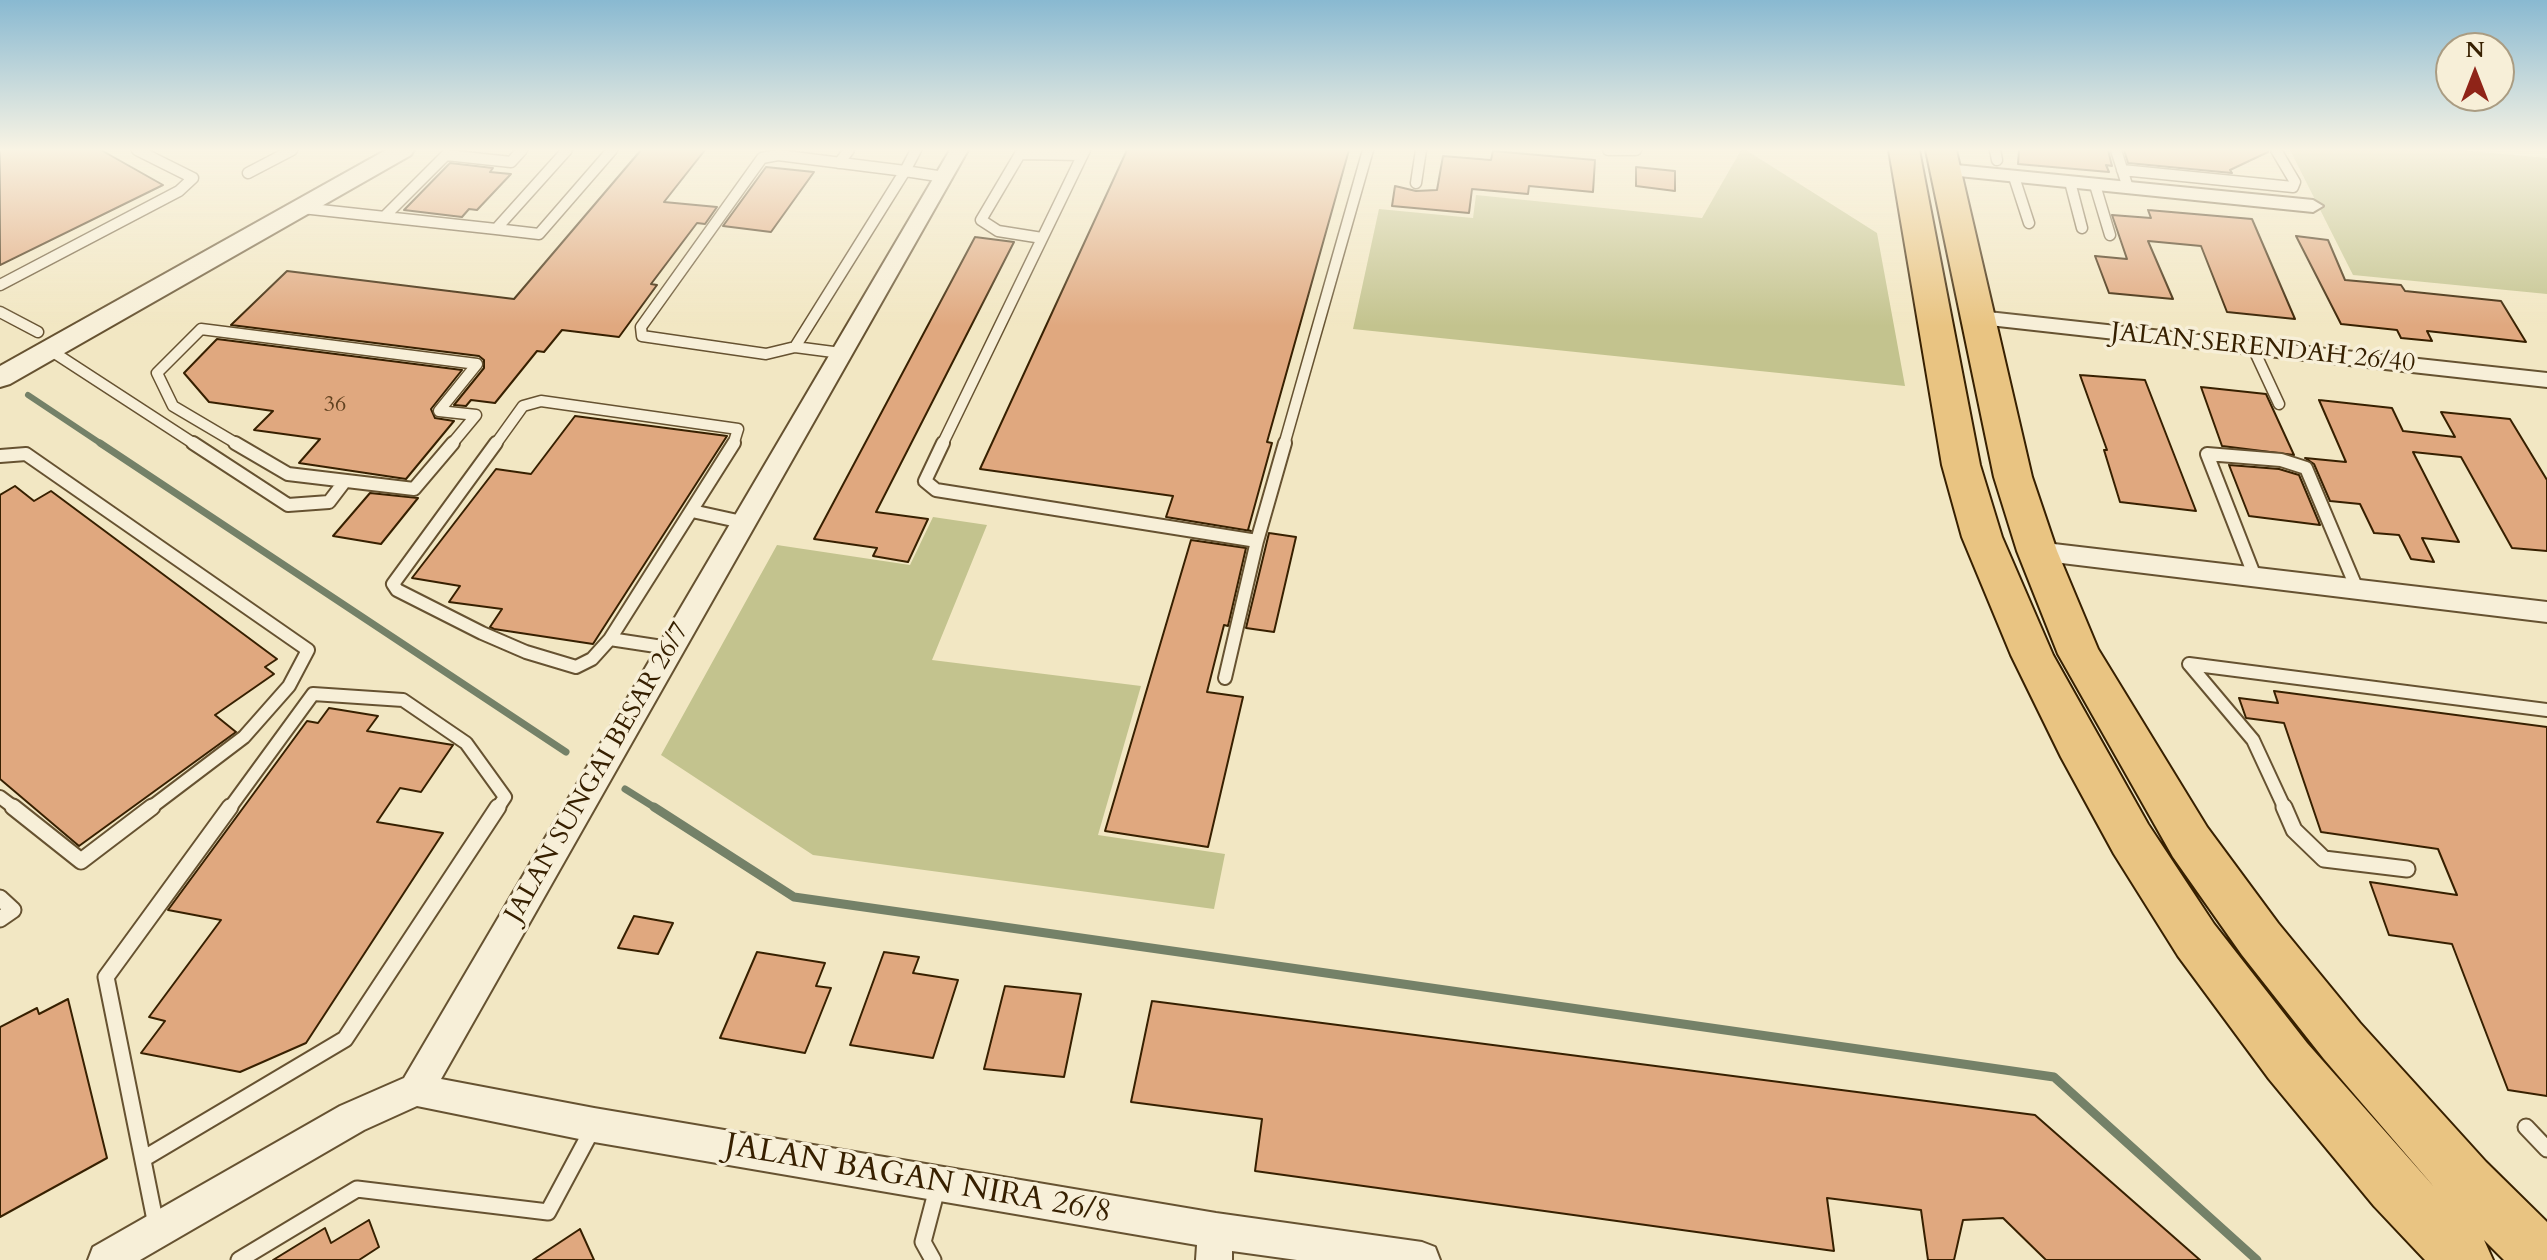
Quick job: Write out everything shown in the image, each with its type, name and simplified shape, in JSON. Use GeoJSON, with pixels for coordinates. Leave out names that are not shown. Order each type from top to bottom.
{"type":"FeatureCollection","features":[{"type":"Feature","properties":{"kind":"main road"},"geometry":{"type":"LineString","coordinates":[[1915,209],[1961,465],[1982,537],[2032,655],[2077,744],[2131,839],[2196,940],[2288,1061],[2394,1186],[2464,1260]]}},
{"type":"Feature","properties":{"kind":"main road"},"geometry":{"type":"LineString","coordinates":[[1954,209],[2013,477],[2037,551],[2079,654],[2190,842],[2260,939],[2342,1041],[2466,1182],[2545,1260]]}},
{"type":"Feature","properties":{"kind":"street"},"geometry":{"type":"LineString","coordinates":[[0,378],[44,341],[265,209]]}},
{"type":"Feature","properties":{"kind":"street"},"geometry":{"type":"LineString","coordinates":[[0,353],[44,341],[300,209]]}},
{"type":"Feature","properties":{"kind":"street","name":"JALAN SUNGAI BESAR 26/7"},"geometry":{"type":"LineString","coordinates":[[416,1090],[925,209]]}},
{"type":"Feature","properties":{"kind":"street","name":"JALAN SERENDAH 26/40"},"geometry":{"type":"LineString","coordinates":[[1979,318],[2547,380]]}},
{"type":"Feature","properties":{"kind":"street"},"geometry":{"type":"LineString","coordinates":[[2037,551],[2547,612]]}},
{"type":"Feature","properties":{"kind":"street"},"geometry":{"type":"LineString","coordinates":[[106,1260],[352,1118],[416,1090]]}},
{"type":"Feature","properties":{"kind":"street","name":"JALAN BAGAN NIRA 26/8"},"geometry":{"type":"LineString","coordinates":[[416,1090],[594,1125],[939,1182],[1215,1245],[1422,1260]]}},
{"type":"Feature","properties":{"kind":"lane"},"geometry":{"type":"LineString","coordinates":[[0,285],[145,209]]}},
{"type":"Feature","properties":{"kind":"lane"},"geometry":{"type":"LineString","coordinates":[[309,209],[539,234],[561,209]]}},
{"type":"Feature","properties":{"kind":"lane"},"geometry":{"type":"LineString","coordinates":[[384,217],[392,209]]}},
{"type":"Feature","properties":{"kind":"lane"},"geometry":{"type":"LineString","coordinates":[[496,229],[514,209]]}},
{"type":"Feature","properties":{"kind":"lane"},"geometry":{"type":"LineString","coordinates":[[726,209],[641,327],[642,336],[766,354],[795,347],[841,353]]}},
{"type":"Feature","properties":{"kind":"lane"},"geometry":{"type":"LineString","coordinates":[[795,347],[881,209]]}},
{"type":"Feature","properties":{"kind":"lane"},"geometry":{"type":"LineString","coordinates":[[988,209],[981,220],[998,231],[1042,238]]}},
{"type":"Feature","properties":{"kind":"lane"},"geometry":{"type":"LineString","coordinates":[[1056,209],[925,481],[936,490],[951,494],[1257,541]]}},
{"type":"Feature","properties":{"kind":"lane"},"geometry":{"type":"LineString","coordinates":[[1225,678],[1257,541],[1351,209]]}},
{"type":"Feature","properties":{"kind":"lane"},"geometry":{"type":"LineString","coordinates":[[2024,209],[2029,223]]}},
{"type":"Feature","properties":{"kind":"lane"},"geometry":{"type":"LineString","coordinates":[[2077,209],[2082,228]]}},
{"type":"Feature","properties":{"kind":"lane"},"geometry":{"type":"LineString","coordinates":[[2102,209],[2110,235]]}},
{"type":"Feature","properties":{"kind":"lane"},"geometry":{"type":"LineString","coordinates":[[0,312],[288,505],[329,502],[345,481]]}},
{"type":"Feature","properties":{"kind":"lane"},"geometry":{"type":"LineString","coordinates":[[201,329],[477,364],[439,411],[476,415],[414,489],[288,474],[173,406],[157,373],[201,329]]}},
{"type":"Feature","properties":{"kind":"lane"},"geometry":{"type":"LineString","coordinates":[[2253,348],[2279,404]]}},
{"type":"Feature","properties":{"kind":"lane"},"geometry":{"type":"LineString","coordinates":[[530,402],[620,411],[738,429],[737,438],[610,639],[592,659],[576,667],[526,652],[482,633],[397,590],[393,584],[523,406],[530,402]]}},
{"type":"Feature","properties":{"kind":"lane"},"geometry":{"type":"LineString","coordinates":[[154,418],[173,406]]}},
{"type":"Feature","properties":{"kind":"lane"},"geometry":{"type":"LineString","coordinates":[[0,456],[26,454],[308,650],[289,686],[244,737],[81,861],[0,797]]}},
{"type":"Feature","properties":{"kind":"lane"},"geometry":{"type":"LineString","coordinates":[[2255,577],[2207,454],[2281,460],[2306,468],[2357,589]]}},
{"type":"Feature","properties":{"kind":"lane"},"geometry":{"type":"LineString","coordinates":[[692,511],[742,522]]}},
{"type":"Feature","properties":{"kind":"lane"},"geometry":{"type":"LineString","coordinates":[[610,639],[669,648]]}},
{"type":"Feature","properties":{"kind":"lane"},"geometry":{"type":"LineString","coordinates":[[2407,869],[2324,859],[2294,830],[2253,740],[2189,664],[2547,710]]}},
{"type":"Feature","properties":{"kind":"lane"},"geometry":{"type":"LineString","coordinates":[[143,1159],[345,1039],[505,797],[466,743],[403,700],[313,694],[106,977],[143,1159],[158,1230]]}},
{"type":"Feature","properties":{"kind":"lane"},"geometry":{"type":"LineString","coordinates":[[0,898],[13,910],[0,919]]}},
{"type":"Feature","properties":{"kind":"lane"},"geometry":{"type":"LineString","coordinates":[[239,1260],[357,1189],[548,1212],[594,1125]]}},
{"type":"Feature","properties":{"kind":"lane"},"geometry":{"type":"LineString","coordinates":[[2547,1130],[2526,1127],[2547,1149]]}},
{"type":"Feature","properties":{"kind":"lane"},"geometry":{"type":"LineString","coordinates":[[933,1260],[923,1242],[939,1182]]}},
{"type":"Feature","properties":{"kind":"green space"},"geometry":{"type":"Polygon","coordinates":[[[1379,209],[1473,218],[1474,209],[1612,209],[1702,218],[1707,209],[1839,209],[1877,233],[1905,386],[1353,329],[1379,209]]]}},
{"type":"Feature","properties":{"kind":"green space"},"geometry":{"type":"Polygon","coordinates":[[[2320,209],[2547,209],[2547,294],[2353,275],[2320,209]]]}},
{"type":"Feature","properties":{"kind":"green space"},"geometry":{"type":"Polygon","coordinates":[[[933,517],[987,525],[932,660],[1141,686],[1098,835],[1225,854],[1214,909],[813,855],[661,755],[777,545],[910,565],[933,517]]]}},
{"type":"Feature","properties":{"kind":"building"},"geometry":{"type":"Polygon","coordinates":[[[0,209],[115,209],[0,265],[0,209]]]}},
{"type":"Feature","properties":{"kind":"building"},"geometry":{"type":"Polygon","coordinates":[[[469,209],[462,217],[404,210],[478,209],[469,209]]]}},
{"type":"Feature","properties":{"kind":"building"},"geometry":{"type":"Polygon","coordinates":[[[591,209],[716,209],[705,224],[697,223],[651,284],[657,285],[619,337],[562,330],[544,352],[537,351],[495,403],[471,400],[466,406],[454,405],[484,368],[484,360],[479,356],[231,325],[287,271],[514,299],[591,209]]]}},
{"type":"Feature","properties":{"kind":"building"},"geometry":{"type":"Polygon","coordinates":[[[736,209],[788,209],[771,232],[723,226],[736,209]]]}},
{"type":"Feature","properties":{"kind":"building"},"geometry":{"type":"Polygon","coordinates":[[[1100,209],[1332,209],[1267,442],[1272,443],[1248,530],[1251,531],[1166,517],[1173,496],[980,469],[1100,209]]]}},
{"type":"Feature","properties":{"kind":"building"},"geometry":{"type":"Polygon","coordinates":[[[1423,209],[1470,209],[1469,213],[1423,209]]]}},
{"type":"Feature","properties":{"kind":"building"},"geometry":{"type":"Polygon","coordinates":[[[2148,210],[2252,219],[2295,319],[2227,312],[2201,246],[2148,241],[2173,299],[2109,293],[2095,256],[2127,259],[2112,215],[2151,218],[2148,210]]]}},
{"type":"Feature","properties":{"kind":"building"},"geometry":{"type":"Polygon","coordinates":[[[2296,236],[2328,240],[2345,280],[2401,285],[2405,291],[2501,301],[2526,342],[2427,331],[2432,341],[2401,338],[2397,330],[2341,324],[2296,236]]]}},
{"type":"Feature","properties":{"kind":"building"},"geometry":{"type":"Polygon","coordinates":[[[975,237],[1014,242],[876,512],[928,519],[908,562],[873,556],[877,548],[814,539],[975,237]]]}},
{"type":"Feature","properties":{"kind":"building"},"geometry":{"type":"Polygon","coordinates":[[[217,339],[462,370],[431,409],[435,418],[454,421],[406,479],[299,463],[320,439],[254,430],[273,411],[209,402],[184,373],[217,339]]]}},
{"type":"Feature","properties":{"kind":"building"},"geometry":{"type":"Polygon","coordinates":[[[2080,375],[2145,380],[2196,511],[2120,502],[2104,450],[2107,450],[2080,375]]]}},
{"type":"Feature","properties":{"kind":"building"},"geometry":{"type":"Polygon","coordinates":[[[2201,387],[2266,394],[2294,455],[2222,446],[2201,387]]]}},
{"type":"Feature","properties":{"kind":"building"},"geometry":{"type":"Polygon","coordinates":[[[2319,400],[2392,408],[2403,431],[2455,437],[2441,412],[2510,419],[2547,480],[2547,551],[2512,548],[2461,457],[2413,452],[2459,542],[2422,538],[2434,562],[2411,559],[2399,535],[2374,533],[2360,504],[2330,501],[2314,464],[2305,458],[2346,462],[2319,400]]]}},
{"type":"Feature","properties":{"kind":"building"},"geometry":{"type":"Polygon","coordinates":[[[575,416],[727,436],[593,644],[494,629],[490,627],[502,609],[449,602],[460,586],[412,578],[496,469],[531,474],[575,416]]]}},
{"type":"Feature","properties":{"kind":"building"},"geometry":{"type":"Polygon","coordinates":[[[2229,465],[2279,469],[2299,475],[2320,525],[2249,516],[2229,465]]]}},
{"type":"Feature","properties":{"kind":"building"},"geometry":{"type":"Polygon","coordinates":[[[15,486],[34,501],[51,491],[277,659],[265,667],[274,674],[215,715],[236,732],[79,846],[0,779],[0,495],[15,486]]]}},
{"type":"Feature","properties":{"kind":"building"},"geometry":{"type":"Polygon","coordinates":[[[370,493],[418,498],[381,544],[333,536],[370,493]]]}},
{"type":"Feature","properties":{"kind":"building"},"geometry":{"type":"Polygon","coordinates":[[[1269,533],[1296,537],[1274,632],[1246,628],[1269,533]]]}},
{"type":"Feature","properties":{"kind":"building"},"geometry":{"type":"Polygon","coordinates":[[[1191,540],[1246,548],[1228,626],[1224,625],[1207,692],[1243,697],[1208,847],[1105,831],[1191,540]]]}},
{"type":"Feature","properties":{"kind":"building"},"geometry":{"type":"Polygon","coordinates":[[[2274,691],[2547,727],[2547,1096],[2508,1090],[2452,944],[2389,935],[2370,882],[2457,895],[2438,849],[2321,832],[2284,723],[2246,718],[2239,698],[2278,703],[2274,691]]]}},
{"type":"Feature","properties":{"kind":"building"},"geometry":{"type":"Polygon","coordinates":[[[329,708],[378,716],[367,731],[453,745],[421,792],[400,788],[377,822],[443,833],[306,1043],[240,1072],[141,1053],[165,1021],[149,1017],[221,920],[168,910],[307,721],[318,723],[329,708]]]}},
{"type":"Feature","properties":{"kind":"building"},"geometry":{"type":"Polygon","coordinates":[[[634,916],[673,923],[658,954],[618,948],[634,916]]]}},
{"type":"Feature","properties":{"kind":"building"},"geometry":{"type":"Polygon","coordinates":[[[757,952],[825,963],[816,986],[831,988],[805,1053],[720,1038],[757,952]]]}},
{"type":"Feature","properties":{"kind":"building"},"geometry":{"type":"Polygon","coordinates":[[[884,952],[919,957],[913,973],[958,980],[933,1058],[850,1045],[884,952]]]}},
{"type":"Feature","properties":{"kind":"building"},"geometry":{"type":"Polygon","coordinates":[[[1005,986],[1081,994],[1064,1077],[984,1069],[1005,986]]]}},
{"type":"Feature","properties":{"kind":"building"},"geometry":{"type":"Polygon","coordinates":[[[68,999],[107,1158],[0,1217],[0,1027],[37,1008],[39,1014],[68,999]]]}},
{"type":"Feature","properties":{"kind":"building"},"geometry":{"type":"Polygon","coordinates":[[[1152,1001],[2035,1115],[2200,1260],[2046,1260],[2003,1218],[1963,1220],[1954,1260],[1928,1260],[1921,1210],[1827,1198],[1834,1251],[1255,1171],[1262,1119],[1131,1102],[1152,1001]]]}},
{"type":"Feature","properties":{"kind":"building"},"geometry":{"type":"Polygon","coordinates":[[[369,1220],[379,1247],[359,1260],[273,1260],[325,1228],[331,1243],[369,1220]]]}},
{"type":"Feature","properties":{"kind":"building"},"geometry":{"type":"Polygon","coordinates":[[[580,1229],[594,1260],[533,1260],[580,1229]]]}},
{"type":"Feature","properties":{"kind":"waterway"},"geometry":{"type":"LineString","coordinates":[[28,395],[100,443]]}},
{"type":"Feature","properties":{"kind":"waterway"},"geometry":{"type":"LineString","coordinates":[[100,443],[566,752]]}},
{"type":"Feature","properties":{"kind":"waterway"},"geometry":{"type":"LineString","coordinates":[[625,789],[657,809]]}},
{"type":"Feature","properties":{"kind":"waterway"},"geometry":{"type":"LineString","coordinates":[[654,807],[794,897],[2054,1077],[2257,1260]]}}]}
